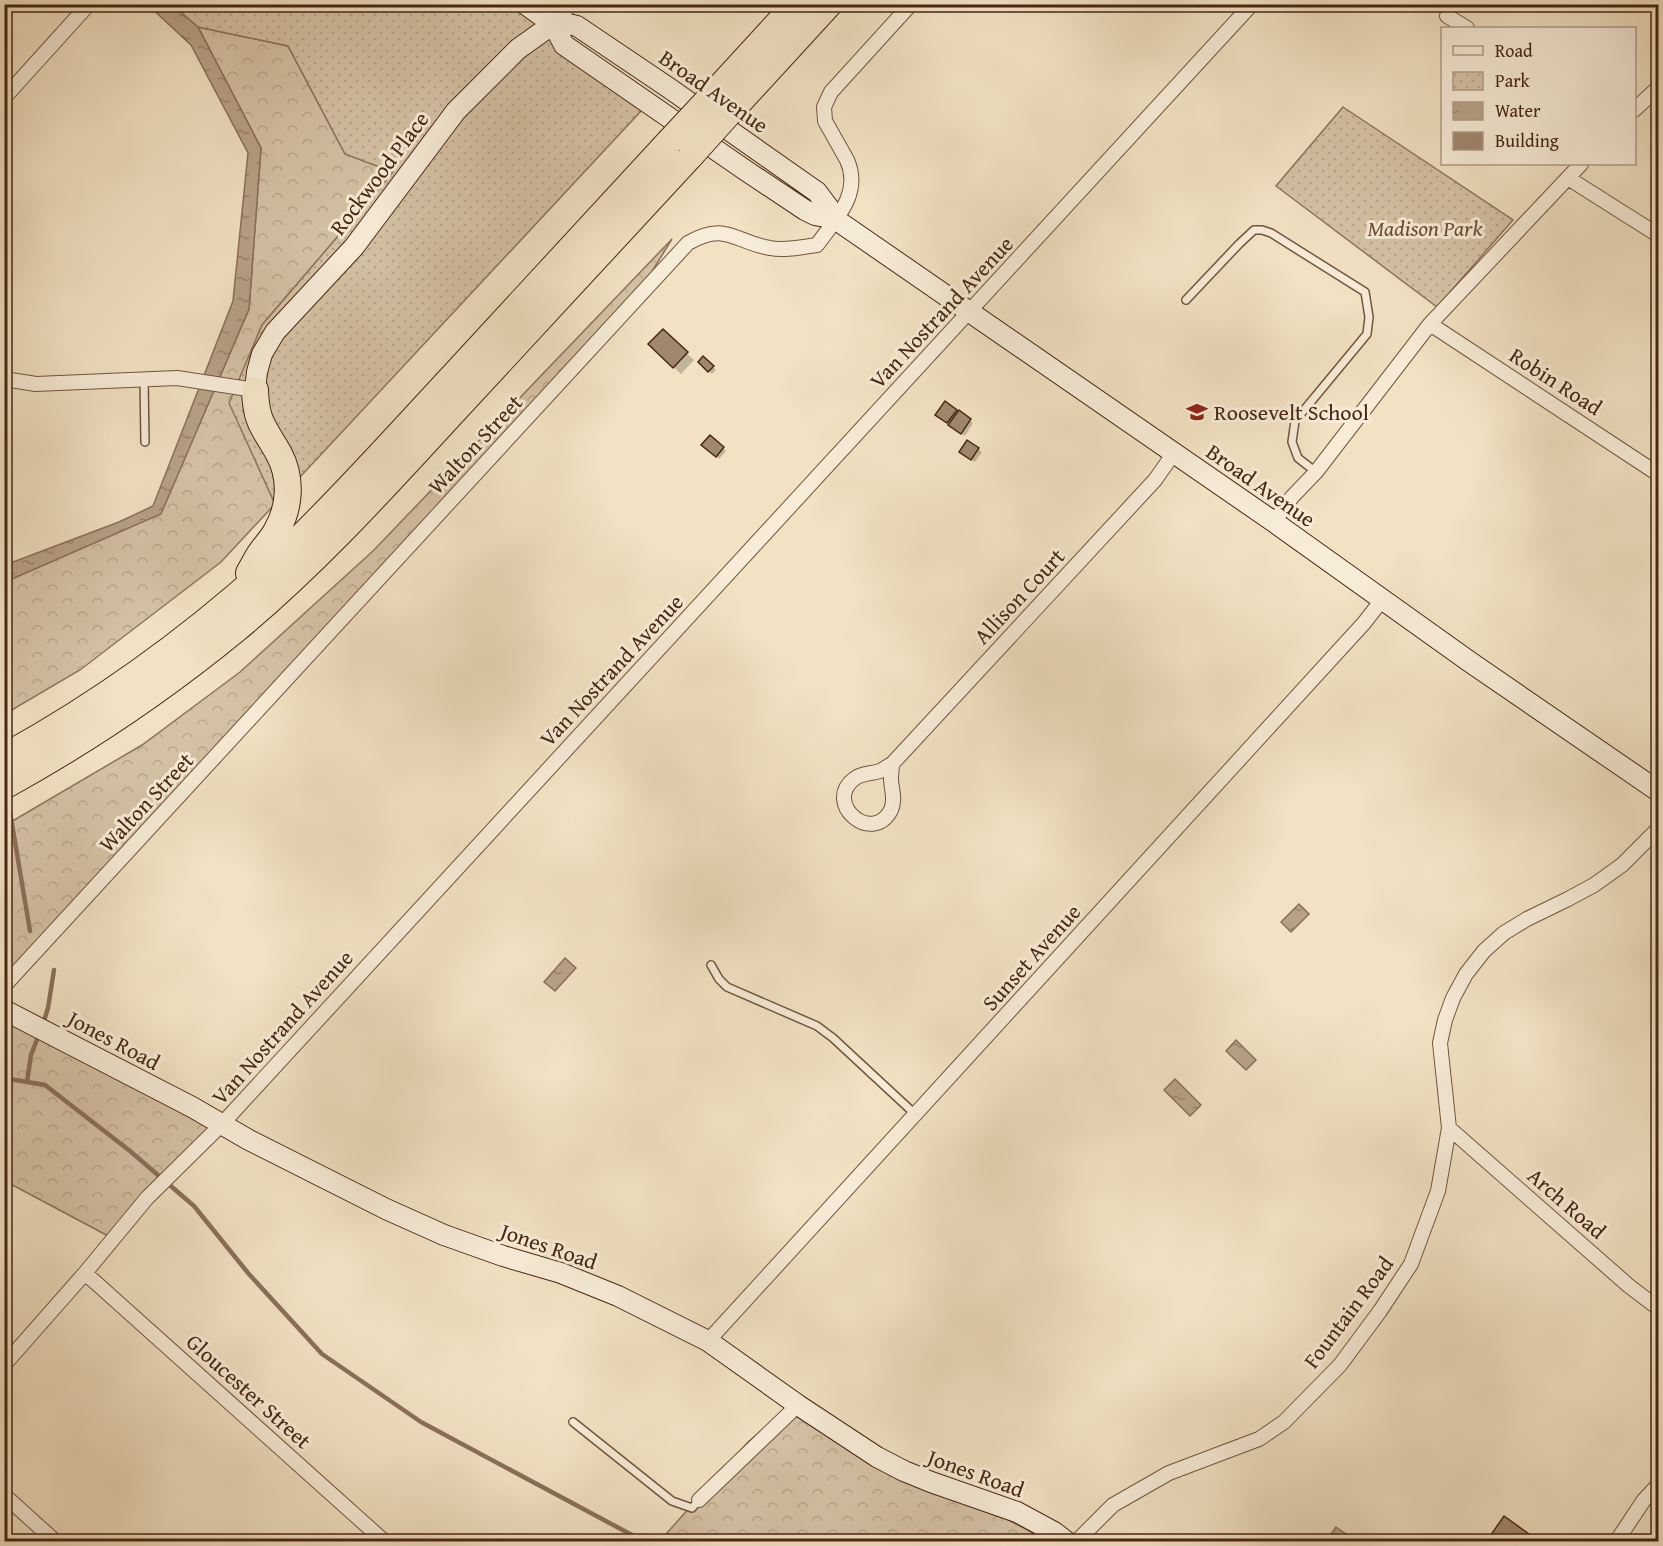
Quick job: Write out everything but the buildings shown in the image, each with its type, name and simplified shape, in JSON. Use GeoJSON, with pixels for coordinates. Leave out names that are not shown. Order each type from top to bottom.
{"type":"FeatureCollection","features":[{"type":"Feature","properties":{"kind":"highway"},"geometry":{"type":"LineString","coordinates":[[4,786],[76,744],[166,684],[236,629],[294,579],[378,494],[692,154],[719,106],[796,4]]}},
{"type":"Feature","properties":{"kind":"highway"},"geometry":{"type":"LineString","coordinates":[[4,757],[50,731],[124,683],[236,597],[298,540],[347,490],[669,142],[719,106],[829,4]]}},
{"type":"Feature","properties":{"kind":"highway"},"geometry":{"type":"LineString","coordinates":[[236,597],[259,555],[278,529],[286,506],[288,482],[278,452],[260,423],[255,405],[245,389]]}},
{"type":"Feature","properties":{"kind":"street"},"geometry":{"type":"LineString","coordinates":[[4,98],[89,4]]}},
{"type":"Feature","properties":{"kind":"street","name":"Broad Avenue"},"geometry":{"type":"LineString","coordinates":[[525,4],[553,24],[577,26],[669,88],[817,192],[830,208],[835,219],[1659,791]]}},
{"type":"Feature","properties":{"kind":"street","name":"Rockwood Place"},"geometry":{"type":"LineString","coordinates":[[245,389],[275,332],[354,247],[456,111],[518,49],[553,24],[571,4]]}},
{"type":"Feature","properties":{"kind":"street","name":"Walton Street"},"geometry":{"type":"LineString","coordinates":[[4,986],[688,243],[702,236],[725,233],[773,249],[817,245],[852,190],[852,174],[848,160],[825,121],[825,103],[836,86],[911,4]]}},
{"type":"Feature","properties":{"kind":"street","name":"Van Nostrand Avenue"},"geometry":{"type":"LineString","coordinates":[[4,1365],[86,1273],[156,1188],[222,1124],[1252,4]]}},
{"type":"Feature","properties":{"kind":"street"},"geometry":{"type":"LineString","coordinates":[[1447,16],[1465,27]]}},
{"type":"Feature","properties":{"kind":"street"},"geometry":{"type":"LineString","coordinates":[[1636,109],[1659,88]]}},
{"type":"Feature","properties":{"kind":"street"},"geometry":{"type":"LineString","coordinates":[[1274,522],[1316,472],[1430,324],[1580,165]]}},
{"type":"Feature","properties":{"kind":"street"},"geometry":{"type":"LineString","coordinates":[[1568,178],[1659,235]]}},
{"type":"Feature","properties":{"kind":"street","name":"Robin Road"},"geometry":{"type":"LineString","coordinates":[[1430,324],[1659,474]]}},
{"type":"Feature","properties":{"kind":"street"},"geometry":{"type":"LineString","coordinates":[[4,379],[36,384],[177,378],[245,389]]}},
{"type":"Feature","properties":{"kind":"street","name":"Allison Court"},"geometry":{"type":"LineString","coordinates":[[892,764],[891,780],[894,798],[889,813],[877,822],[862,822],[855,819],[844,800],[848,785],[859,776],[880,771],[892,764],[1155,480],[1174,453]]}},
{"type":"Feature","properties":{"kind":"street","name":"Sunset Avenue"},"geometry":{"type":"LineString","coordinates":[[708,1341],[1356,632],[1382,600]]}},
{"type":"Feature","properties":{"kind":"street","name":"Fountain Road"},"geometry":{"type":"LineString","coordinates":[[1076,1542],[1113,1505],[1169,1473],[1267,1434],[1284,1422],[1340,1365],[1411,1264],[1438,1191],[1449,1128],[1440,1043],[1449,1009],[1466,974],[1484,951],[1504,933],[1594,885],[1622,865],[1659,829]]}},
{"type":"Feature","properties":{"kind":"street","name":"Jones Road"},"geometry":{"type":"LineString","coordinates":[[4,1010],[249,1140],[386,1209],[444,1235],[561,1273],[618,1296],[708,1341],[798,1405],[877,1457],[904,1472],[1017,1512],[1054,1532],[1067,1542]]}},
{"type":"Feature","properties":{"kind":"street","name":"Arch Road"},"geometry":{"type":"LineString","coordinates":[[1449,1128],[1629,1286],[1659,1308]]}},
{"type":"Feature","properties":{"kind":"street","name":"Gloucester Street"},"geometry":{"type":"LineString","coordinates":[[86,1273],[385,1542]]}},
{"type":"Feature","properties":{"kind":"street"},"geometry":{"type":"LineString","coordinates":[[699,1500],[798,1405]]}},
{"type":"Feature","properties":{"kind":"street"},"geometry":{"type":"LineString","coordinates":[[1616,1542],[1644,1500],[1659,1485]]}},
{"type":"Feature","properties":{"kind":"street"},"geometry":{"type":"LineString","coordinates":[[4,1496],[56,1542]]}},
{"type":"Feature","properties":{"kind":"lane"},"geometry":{"type":"LineString","coordinates":[[1186,300],[1239,244],[1254,231],[1262,230],[1271,232],[1365,292],[1369,316],[1367,334],[1295,421],[1292,442],[1298,458],[1316,472]]}},
{"type":"Feature","properties":{"kind":"lane"},"geometry":{"type":"LineString","coordinates":[[144,379],[145,442]]}},
{"type":"Feature","properties":{"kind":"lane"},"geometry":{"type":"LineString","coordinates":[[711,965],[727,987],[817,1026],[916,1115]]}},
{"type":"Feature","properties":{"kind":"lane"},"geometry":{"type":"LineString","coordinates":[[573,1422],[672,1501],[692,1508],[699,1500]]}},
{"type":"Feature","properties":{"kind":"green space"},"geometry":{"type":"Polygon","coordinates":[[[172,5],[521,5],[654,97],[275,504],[229,403],[262,325],[393,172],[345,154],[288,46],[198,27],[172,5]]]}},
{"type":"Feature","properties":{"kind":"green space"},"geometry":{"type":"Polygon","coordinates":[[[198,27],[288,46],[345,154],[393,172],[262,325],[230,403],[275,504],[221,562],[80,670],[5,714],[4,582],[161,513],[249,309],[261,148],[198,27]]]}},
{"type":"Feature","properties":{"kind":"green space","name":"Madison Park"},"geometry":{"type":"Polygon","coordinates":[[[1343,107],[1513,220],[1437,307],[1276,186],[1343,107]]]}},
{"type":"Feature","properties":{"kind":"green space"},"geometry":{"type":"Polygon","coordinates":[[[672,239],[635,299],[5,983],[4,826],[142,745],[240,672],[373,551],[672,239]]]}},
{"type":"Feature","properties":{"kind":"green space"},"geometry":{"type":"Polygon","coordinates":[[[5,1017],[223,1120],[110,1237],[5,1181],[5,1017]]]}},
{"type":"Feature","properties":{"kind":"green space"},"geometry":{"type":"Polygon","coordinates":[[[792,1405],[1048,1541],[659,1542],[748,1442],[792,1405]]]}},
{"type":"Feature","properties":{"kind":"water"},"geometry":{"type":"Polygon","coordinates":[[[148,5],[172,5],[198,27],[261,148],[249,309],[161,514],[5,582],[5,565],[119,522],[153,506],[233,301],[248,153],[191,45],[148,5]]]}},
{"type":"Feature","properties":{"kind":"water"},"geometry":{"type":"Polygon","coordinates":[[[1299,904],[1309,914],[1291,932],[1281,922],[1299,904]]]}},
{"type":"Feature","properties":{"kind":"water"},"geometry":{"type":"Polygon","coordinates":[[[565,958],[576,968],[555,991],[544,982],[565,958]]]}},
{"type":"Feature","properties":{"kind":"water"},"geometry":{"type":"Polygon","coordinates":[[[1236,1040],[1256,1060],[1246,1070],[1226,1051],[1236,1040]]]}},
{"type":"Feature","properties":{"kind":"water"},"geometry":{"type":"Polygon","coordinates":[[[1175,1079],[1201,1105],[1190,1116],[1164,1090],[1175,1079]]]}},
{"type":"Feature","properties":{"kind":"water"},"geometry":{"type":"Polygon","coordinates":[[[1336,1527],[1356,1541],[1332,1541],[1328,1538],[1336,1527]]]}},
{"type":"Feature","properties":{"kind":"waterway"},"geometry":{"type":"LineString","coordinates":[[10,812],[30,931]]}},
{"type":"Feature","properties":{"kind":"waterway"},"geometry":{"type":"LineString","coordinates":[[43,1024],[54,970]]}},
{"type":"Feature","properties":{"kind":"waterway"},"geometry":{"type":"LineString","coordinates":[[27,1082],[31,1055],[40,1032]]}},
{"type":"Feature","properties":{"kind":"waterway"},"geometry":{"type":"LineString","coordinates":[[4,1078],[45,1085],[130,1151],[194,1206],[248,1273],[322,1354],[421,1422],[645,1542]]}},
{"type":"Feature","properties":{"kind":"place","name":"Roosevelt School"},"geometry":{"type":"Point","coordinates":[1197,412]}}]}
